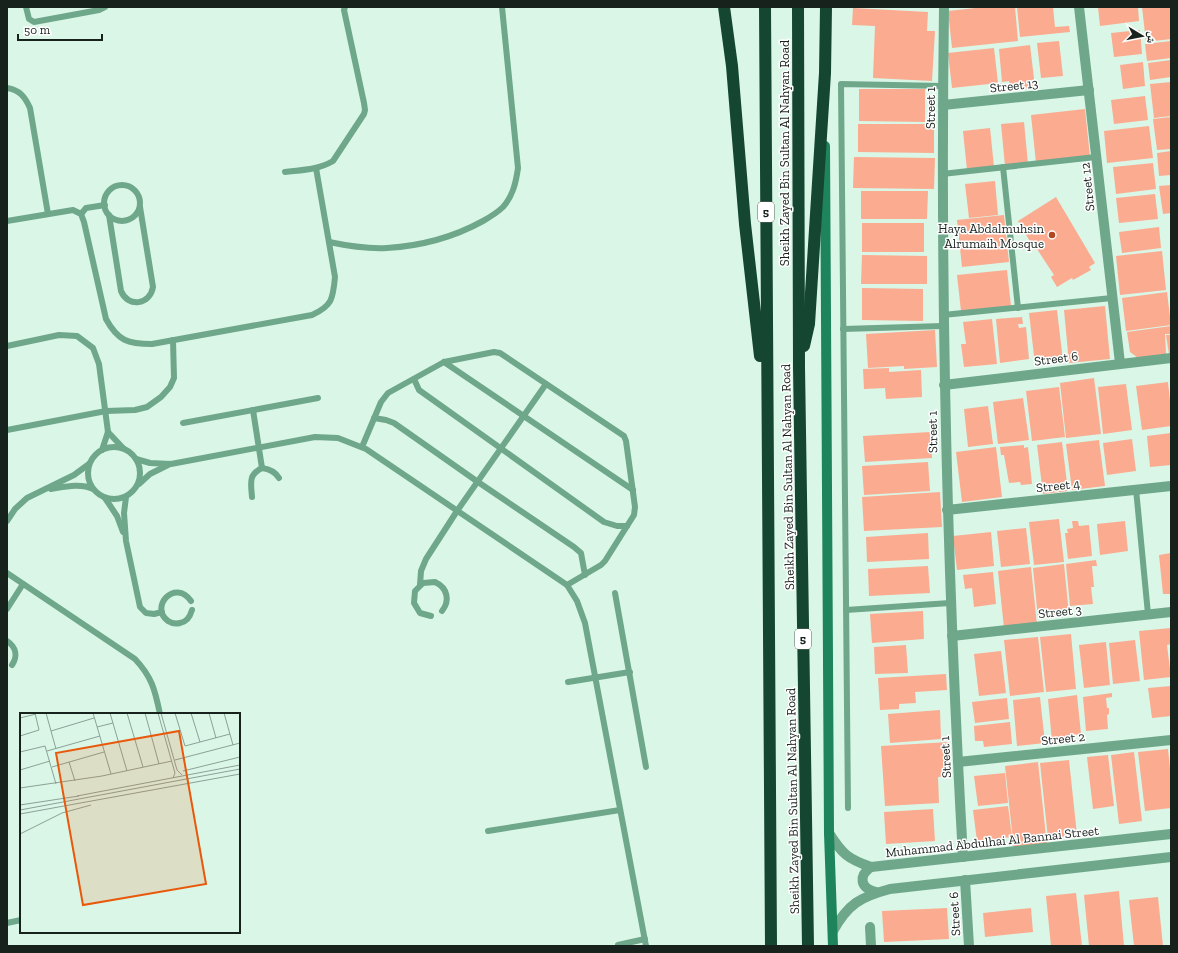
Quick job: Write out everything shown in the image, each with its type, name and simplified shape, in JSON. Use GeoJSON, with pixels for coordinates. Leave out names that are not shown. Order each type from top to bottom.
{"type":"FeatureCollection","features":[{"type":"Feature","properties":{"kind":"highway"},"geometry":{"type":"LineString","coordinates":[[724,7],[732,66],[745,224],[767,417]]}},
{"type":"Feature","properties":{"kind":"highway","name":"Sheikh Zayed Bin Sultan Al Nahyan Road"},"geometry":{"type":"LineString","coordinates":[[765,7],[770,946]]}},
{"type":"Feature","properties":{"kind":"highway","name":"Sheikh Zayed Bin Sultan Al Nahyan Road"},"geometry":{"type":"LineString","coordinates":[[798,7],[799,367],[808,946]]}},
{"type":"Feature","properties":{"kind":"highway"},"geometry":{"type":"LineString","coordinates":[[799,367],[809,324],[825,73],[826,7]]}},
{"type":"Feature","properties":{"kind":"main road"},"geometry":{"type":"LineString","coordinates":[[825,73],[829,833],[833,946]]}},
{"type":"Feature","properties":{"kind":"street","name":"Street 1"},"geometry":{"type":"LineString","coordinates":[[944,7],[942,174],[944,385],[950,603],[963,857]]}},
{"type":"Feature","properties":{"kind":"street","name":"Street 12"},"geometry":{"type":"LineString","coordinates":[[1079,7],[1120,363]]}},
{"type":"Feature","properties":{"kind":"street","name":"Street 13"},"geometry":{"type":"LineString","coordinates":[[943,105],[1089,90]]}},
{"type":"Feature","properties":{"kind":"street","name":"Street 6"},"geometry":{"type":"LineString","coordinates":[[944,385],[1171,358]]}},
{"type":"Feature","properties":{"kind":"street","name":"Street 4"},"geometry":{"type":"LineString","coordinates":[[947,510],[1171,486]]}},
{"type":"Feature","properties":{"kind":"street","name":"Street 3"},"geometry":{"type":"LineString","coordinates":[[952,636],[1171,612]]}},
{"type":"Feature","properties":{"kind":"street","name":"Street 2"},"geometry":{"type":"LineString","coordinates":[[958,762],[1171,740]]}},
{"type":"Feature","properties":{"kind":"street","name":"Muhammad Abdulhai Al Bannai Street"},"geometry":{"type":"LineString","coordinates":[[829,833],[839,849],[854,861],[871,867],[1171,834]]}},
{"type":"Feature","properties":{"kind":"street"},"geometry":{"type":"LineString","coordinates":[[833,931],[841,916],[853,904],[876,892],[965,880],[1171,857]]}},
{"type":"Feature","properties":{"kind":"street"},"geometry":{"type":"LineString","coordinates":[[871,867],[865,871],[862,878],[864,885],[869,890],[876,892]]}},
{"type":"Feature","properties":{"kind":"street","name":"Street 6"},"geometry":{"type":"LineString","coordinates":[[965,880],[969,946]]}},
{"type":"Feature","properties":{"kind":"street"},"geometry":{"type":"LineString","coordinates":[[870,927],[871,946]]}},
{"type":"Feature","properties":{"kind":"lane"},"geometry":{"type":"LineString","coordinates":[[26,7],[29,19],[34,22],[99,10],[105,7]]}},
{"type":"Feature","properties":{"kind":"lane"},"geometry":{"type":"LineString","coordinates":[[285,172],[316,168],[326,165],[333,160],[366,110],[344,10],[345,7]]}},
{"type":"Feature","properties":{"kind":"lane"},"geometry":{"type":"LineString","coordinates":[[329,242],[357,247],[386,248],[415,245],[443,238],[470,228],[495,214],[503,207],[514,188],[518,168],[502,7]]}},
{"type":"Feature","properties":{"kind":"lane"},"geometry":{"type":"LineString","coordinates":[[848,808],[841,84],[943,86]]}},
{"type":"Feature","properties":{"kind":"lane"},"geometry":{"type":"LineString","coordinates":[[7,88],[18,91],[25,97],[30,108],[48,214]]}},
{"type":"Feature","properties":{"kind":"lane"},"geometry":{"type":"LineString","coordinates":[[942,174],[1096,157]]}},
{"type":"Feature","properties":{"kind":"lane"},"geometry":{"type":"LineString","coordinates":[[1003,167],[1018,308]]}},
{"type":"Feature","properties":{"kind":"lane"},"geometry":{"type":"LineString","coordinates":[[7,221],[73,210],[81,214],[106,319],[113,332],[123,339],[136,344],[152,344],[312,315],[321,311],[330,303],[334,290],[335,278],[316,168]]}},
{"type":"Feature","properties":{"kind":"lane"},"geometry":{"type":"LineString","coordinates":[[121,185],[132,188],[136,192],[139,196],[140,207],[153,287],[149,298],[143,301],[135,302],[124,298],[121,291],[105,199],[111,190],[121,185]]}},
{"type":"Feature","properties":{"kind":"lane"},"geometry":{"type":"LineString","coordinates":[[81,214],[86,208],[105,205]]}},
{"type":"Feature","properties":{"kind":"lane"},"geometry":{"type":"LineString","coordinates":[[109,215],[118,221],[129,220],[138,212],[140,207]]}},
{"type":"Feature","properties":{"kind":"lane"},"geometry":{"type":"LineString","coordinates":[[943,315],[1112,298]]}},
{"type":"Feature","properties":{"kind":"lane"},"geometry":{"type":"LineString","coordinates":[[843,328],[943,326]]}},
{"type":"Feature","properties":{"kind":"lane"},"geometry":{"type":"LineString","coordinates":[[7,346],[59,334],[77,336],[93,348],[99,364],[108,432],[102,450]]}},
{"type":"Feature","properties":{"kind":"lane"},"geometry":{"type":"LineString","coordinates":[[7,430],[106,410],[134,410],[146,407],[161,397],[170,387],[174,378],[173,340]]}},
{"type":"Feature","properties":{"kind":"lane"},"geometry":{"type":"LineString","coordinates":[[362,447],[381,402],[388,393],[444,362],[494,352],[500,353],[624,436],[633,490],[635,507],[634,515],[605,561],[567,585]]}},
{"type":"Feature","properties":{"kind":"lane"},"geometry":{"type":"LineString","coordinates":[[444,362],[523,417],[633,490]]}},
{"type":"Feature","properties":{"kind":"lane"},"geometry":{"type":"LineString","coordinates":[[414,379],[419,390],[604,522],[617,526],[627,526]]}},
{"type":"Feature","properties":{"kind":"lane"},"geometry":{"type":"LineString","coordinates":[[420,585],[421,571],[426,559],[457,511],[546,384]]}},
{"type":"Feature","properties":{"kind":"lane"},"geometry":{"type":"LineString","coordinates":[[183,423],[318,398]]}},
{"type":"Feature","properties":{"kind":"lane"},"geometry":{"type":"LineString","coordinates":[[253,410],[262,468]]}},
{"type":"Feature","properties":{"kind":"lane"},"geometry":{"type":"LineString","coordinates":[[374,418],[394,423],[574,547],[581,553],[585,575]]}},
{"type":"Feature","properties":{"kind":"lane"},"geometry":{"type":"LineString","coordinates":[[108,432],[136,459],[140,472],[138,484]]}},
{"type":"Feature","properties":{"kind":"lane"},"geometry":{"type":"LineString","coordinates":[[136,459],[150,463],[171,464],[315,437],[338,438],[362,447],[567,585],[582,612],[596,677],[646,943],[618,945]]}},
{"type":"Feature","properties":{"kind":"lane"},"geometry":{"type":"LineString","coordinates":[[93,489],[88,477],[90,464],[96,454],[108,447],[123,448]]}},
{"type":"Feature","properties":{"kind":"lane"},"geometry":{"type":"LineString","coordinates":[[7,521],[15,509],[27,498],[74,475],[90,464]]}},
{"type":"Feature","properties":{"kind":"lane"},"geometry":{"type":"LineString","coordinates":[[105,498],[112,500],[126,497],[133,492],[138,484],[150,474],[171,464]]}},
{"type":"Feature","properties":{"kind":"lane"},"geometry":{"type":"LineString","coordinates":[[252,497],[251,478],[254,472],[262,468],[268,469],[276,473],[279,478]]}},
{"type":"Feature","properties":{"kind":"lane"},"geometry":{"type":"LineString","coordinates":[[45,490],[76,486],[88,487],[105,498],[117,516],[126,541],[140,607],[146,613],[154,614],[162,612]]}},
{"type":"Feature","properties":{"kind":"lane"},"geometry":{"type":"LineString","coordinates":[[1136,489],[1148,614]]}},
{"type":"Feature","properties":{"kind":"lane"},"geometry":{"type":"LineString","coordinates":[[126,497],[124,513],[126,541]]}},
{"type":"Feature","properties":{"kind":"lane"},"geometry":{"type":"LineString","coordinates":[[7,573],[135,659],[145,669],[152,681],[160,713]]}},
{"type":"Feature","properties":{"kind":"lane"},"geometry":{"type":"LineString","coordinates":[[431,616],[420,613],[414,603],[415,591],[420,585],[435,582],[442,586],[447,597],[446,604],[442,611]]}},
{"type":"Feature","properties":{"kind":"lane"},"geometry":{"type":"LineString","coordinates":[[7,609],[23,584]]}},
{"type":"Feature","properties":{"kind":"lane"},"geometry":{"type":"LineString","coordinates":[[191,602],[185,595],[176,593],[171,594],[167,596],[162,603],[162,612],[167,620],[176,624],[188,619],[192,610]]}},
{"type":"Feature","properties":{"kind":"lane"},"geometry":{"type":"LineString","coordinates":[[615,593],[646,767]]}},
{"type":"Feature","properties":{"kind":"lane"},"geometry":{"type":"LineString","coordinates":[[846,610],[950,603]]}},
{"type":"Feature","properties":{"kind":"lane"},"geometry":{"type":"LineString","coordinates":[[7,641],[15,649],[15,660],[12,665]]}},
{"type":"Feature","properties":{"kind":"lane"},"geometry":{"type":"LineString","coordinates":[[568,682],[630,672]]}},
{"type":"Feature","properties":{"kind":"lane"},"geometry":{"type":"LineString","coordinates":[[488,830],[620,810]]}},
{"type":"Feature","properties":{"kind":"lane"},"geometry":{"type":"LineString","coordinates":[[7,923],[20,920]]}},
{"type":"Feature","properties":{"kind":"building"},"geometry":{"type":"Polygon","coordinates":[[[985,7],[1015,7],[1018,41],[952,48],[948,11],[985,7]]]}},
{"type":"Feature","properties":{"kind":"building"},"geometry":{"type":"Polygon","coordinates":[[[1017,7],[1053,7],[1055,27],[1069,26],[1070,32],[1020,37],[1017,7]]]}},
{"type":"Feature","properties":{"kind":"building"},"geometry":{"type":"Polygon","coordinates":[[[1098,7],[1138,7],[1139,21],[1100,26],[1098,7]]]}},
{"type":"Feature","properties":{"kind":"building"},"geometry":{"type":"Polygon","coordinates":[[[1142,7],[1171,7],[1171,39],[1146,42],[1142,7]]]}},
{"type":"Feature","properties":{"kind":"building"},"geometry":{"type":"Polygon","coordinates":[[[853,8],[928,12],[927,31],[935,31],[932,81],[873,78],[875,26],[852,25],[853,8]]]}},
{"type":"Feature","properties":{"kind":"building"},"geometry":{"type":"Polygon","coordinates":[[[1140,30],[1142,54],[1114,57],[1111,33],[1140,30]]]}},
{"type":"Feature","properties":{"kind":"building"},"geometry":{"type":"Polygon","coordinates":[[[1059,41],[1063,76],[1041,78],[1037,43],[1059,41]]]}},
{"type":"Feature","properties":{"kind":"building"},"geometry":{"type":"Polygon","coordinates":[[[1171,41],[1171,58],[1147,61],[1145,44],[1171,41]]]}},
{"type":"Feature","properties":{"kind":"building"},"geometry":{"type":"Polygon","coordinates":[[[1030,45],[1035,87],[1023,89],[1023,84],[1010,86],[1009,81],[1002,82],[999,49],[1030,45]]]}},
{"type":"Feature","properties":{"kind":"building"},"geometry":{"type":"Polygon","coordinates":[[[994,48],[998,83],[952,88],[948,53],[994,48]]]}},
{"type":"Feature","properties":{"kind":"building"},"geometry":{"type":"Polygon","coordinates":[[[1171,60],[1171,77],[1150,80],[1148,63],[1171,60]]]}},
{"type":"Feature","properties":{"kind":"building"},"geometry":{"type":"Polygon","coordinates":[[[1143,62],[1145,86],[1123,89],[1120,65],[1143,62]]]}},
{"type":"Feature","properties":{"kind":"building"},"geometry":{"type":"Polygon","coordinates":[[[1171,82],[1171,116],[1154,118],[1150,84],[1171,82]]]}},
{"type":"Feature","properties":{"kind":"building"},"geometry":{"type":"Polygon","coordinates":[[[859,89],[925,89],[925,122],[859,121],[859,89]]]}},
{"type":"Feature","properties":{"kind":"building"},"geometry":{"type":"Polygon","coordinates":[[[1145,96],[1148,120],[1114,124],[1111,100],[1145,96]]]}},
{"type":"Feature","properties":{"kind":"building"},"geometry":{"type":"Polygon","coordinates":[[[1085,109],[1090,157],[1036,163],[1031,115],[1085,109]]]}},
{"type":"Feature","properties":{"kind":"building"},"geometry":{"type":"Polygon","coordinates":[[[1171,117],[1171,149],[1157,150],[1153,119],[1171,117]]]}},
{"type":"Feature","properties":{"kind":"building"},"geometry":{"type":"Polygon","coordinates":[[[1024,122],[1028,164],[1005,166],[1001,124],[1024,122]]]}},
{"type":"Feature","properties":{"kind":"building"},"geometry":{"type":"Polygon","coordinates":[[[858,124],[934,124],[934,153],[858,152],[858,124]]]}},
{"type":"Feature","properties":{"kind":"building"},"geometry":{"type":"Polygon","coordinates":[[[1149,126],[1153,158],[1107,163],[1104,131],[1149,126]]]}},
{"type":"Feature","properties":{"kind":"building"},"geometry":{"type":"Polygon","coordinates":[[[990,128],[994,167],[967,170],[963,131],[990,128]]]}},
{"type":"Feature","properties":{"kind":"building"},"geometry":{"type":"Polygon","coordinates":[[[1171,151],[1171,175],[1159,176],[1157,153],[1171,151]]]}},
{"type":"Feature","properties":{"kind":"building"},"geometry":{"type":"Polygon","coordinates":[[[854,157],[935,158],[934,189],[853,188],[854,157]]]}},
{"type":"Feature","properties":{"kind":"building"},"geometry":{"type":"Polygon","coordinates":[[[1153,163],[1156,189],[1116,194],[1113,167],[1153,163]]]}},
{"type":"Feature","properties":{"kind":"building"},"geometry":{"type":"Polygon","coordinates":[[[995,181],[998,215],[969,218],[965,184],[995,181]]]}},
{"type":"Feature","properties":{"kind":"building"},"geometry":{"type":"Polygon","coordinates":[[[1171,185],[1171,213],[1163,214],[1159,186],[1171,185]]]}},
{"type":"Feature","properties":{"kind":"building"},"geometry":{"type":"Polygon","coordinates":[[[861,191],[928,191],[927,219],[861,219],[861,191]]]}},
{"type":"Feature","properties":{"kind":"building"},"geometry":{"type":"Polygon","coordinates":[[[1155,194],[1158,219],[1119,223],[1116,198],[1155,194]]]}},
{"type":"Feature","properties":{"kind":"building","name":"Haya Abdalmuhsin Alrumaih Mosque"},"geometry":{"type":"Polygon","coordinates":[[[1056,197],[1095,263],[1089,267],[1091,270],[1073,280],[1072,278],[1057,287],[1051,277],[1054,275],[1037,249],[1035,250],[1018,221],[1056,197]]]}},
{"type":"Feature","properties":{"kind":"building"},"geometry":{"type":"Polygon","coordinates":[[[1004,215],[1009,262],[962,267],[957,220],[1004,215]]]}},
{"type":"Feature","properties":{"kind":"building"},"geometry":{"type":"Polygon","coordinates":[[[862,223],[924,223],[924,252],[862,252],[862,223]]]}},
{"type":"Feature","properties":{"kind":"building"},"geometry":{"type":"Polygon","coordinates":[[[1159,227],[1161,248],[1122,253],[1119,232],[1159,227]]]}},
{"type":"Feature","properties":{"kind":"building"},"geometry":{"type":"Polygon","coordinates":[[[1162,251],[1166,290],[1120,295],[1116,256],[1162,251]]]}},
{"type":"Feature","properties":{"kind":"building"},"geometry":{"type":"Polygon","coordinates":[[[862,255],[927,256],[927,284],[861,284],[862,255]]]}},
{"type":"Feature","properties":{"kind":"building"},"geometry":{"type":"Polygon","coordinates":[[[1007,270],[1011,306],[961,311],[957,275],[1007,270]]]}},
{"type":"Feature","properties":{"kind":"building"},"geometry":{"type":"Polygon","coordinates":[[[862,288],[923,289],[923,321],[862,320],[862,288]]]}},
{"type":"Feature","properties":{"kind":"building"},"geometry":{"type":"Polygon","coordinates":[[[1167,292],[1171,325],[1126,331],[1122,298],[1167,292]]]}},
{"type":"Feature","properties":{"kind":"building"},"geometry":{"type":"Polygon","coordinates":[[[1105,306],[1110,359],[1069,363],[1064,310],[1105,306]]]}},
{"type":"Feature","properties":{"kind":"building"},"geometry":{"type":"Polygon","coordinates":[[[1057,310],[1063,361],[1035,364],[1029,313],[1057,310]]]}},
{"type":"Feature","properties":{"kind":"building"},"geometry":{"type":"Polygon","coordinates":[[[1022,317],[1023,324],[1018,324],[1019,328],[1026,327],[1029,359],[1000,363],[996,319],[1022,317]]]}},
{"type":"Feature","properties":{"kind":"building"},"geometry":{"type":"Polygon","coordinates":[[[992,319],[997,364],[964,367],[961,344],[966,344],[963,322],[992,319]]]}},
{"type":"Feature","properties":{"kind":"building"},"geometry":{"type":"Polygon","coordinates":[[[1171,326],[1171,334],[1165,334],[1166,354],[1138,358],[1130,352],[1127,332],[1171,326]]]}},
{"type":"Feature","properties":{"kind":"building"},"geometry":{"type":"Polygon","coordinates":[[[935,330],[937,367],[904,369],[904,366],[868,368],[866,334],[935,330]]]}},
{"type":"Feature","properties":{"kind":"building"},"geometry":{"type":"Polygon","coordinates":[[[1166,335],[1171,335],[1171,354],[1169,354],[1166,335]]]}},
{"type":"Feature","properties":{"kind":"building"},"geometry":{"type":"Polygon","coordinates":[[[889,368],[889,372],[921,370],[922,397],[886,399],[885,388],[864,389],[863,369],[889,368]]]}},
{"type":"Feature","properties":{"kind":"building"},"geometry":{"type":"Polygon","coordinates":[[[1094,378],[1101,434],[1066,438],[1060,383],[1094,378]]]}},
{"type":"Feature","properties":{"kind":"building"},"geometry":{"type":"Polygon","coordinates":[[[1168,382],[1171,426],[1142,430],[1136,386],[1168,382]]]}},
{"type":"Feature","properties":{"kind":"building"},"geometry":{"type":"Polygon","coordinates":[[[1126,384],[1132,430],[1103,434],[1098,387],[1126,384]]]}},
{"type":"Feature","properties":{"kind":"building"},"geometry":{"type":"Polygon","coordinates":[[[1059,387],[1065,437],[1032,441],[1026,391],[1059,387]]]}},
{"type":"Feature","properties":{"kind":"building"},"geometry":{"type":"Polygon","coordinates":[[[1023,398],[1029,440],[998,444],[993,402],[1023,398]]]}},
{"type":"Feature","properties":{"kind":"building"},"geometry":{"type":"Polygon","coordinates":[[[988,406],[993,444],[968,447],[964,409],[988,406]]]}},
{"type":"Feature","properties":{"kind":"building"},"geometry":{"type":"Polygon","coordinates":[[[930,432],[932,458],[865,462],[863,436],[930,432]]]}},
{"type":"Feature","properties":{"kind":"building"},"geometry":{"type":"Polygon","coordinates":[[[1171,433],[1171,465],[1150,467],[1147,436],[1171,433]]]}},
{"type":"Feature","properties":{"kind":"building"},"geometry":{"type":"Polygon","coordinates":[[[1132,439],[1136,471],[1107,475],[1103,443],[1132,439]]]}},
{"type":"Feature","properties":{"kind":"building"},"geometry":{"type":"Polygon","coordinates":[[[1099,440],[1105,486],[1072,490],[1066,444],[1099,440]]]}},
{"type":"Feature","properties":{"kind":"building"},"geometry":{"type":"Polygon","coordinates":[[[1062,442],[1068,491],[1043,494],[1037,445],[1062,442]]]}},
{"type":"Feature","properties":{"kind":"building"},"geometry":{"type":"Polygon","coordinates":[[[1024,445],[1024,448],[1028,447],[1032,484],[1021,485],[1020,482],[1009,483],[1004,455],[1001,455],[1000,447],[1024,445]]]}},
{"type":"Feature","properties":{"kind":"building"},"geometry":{"type":"Polygon","coordinates":[[[996,447],[1002,497],[962,502],[956,452],[996,447]]]}},
{"type":"Feature","properties":{"kind":"building"},"geometry":{"type":"Polygon","coordinates":[[[928,462],[930,491],[864,495],[862,466],[928,462]]]}},
{"type":"Feature","properties":{"kind":"building"},"geometry":{"type":"Polygon","coordinates":[[[940,492],[942,527],[864,531],[862,497],[940,492]]]}},
{"type":"Feature","properties":{"kind":"building"},"geometry":{"type":"Polygon","coordinates":[[[1059,519],[1064,562],[1034,565],[1029,522],[1059,519]]]}},
{"type":"Feature","properties":{"kind":"building"},"geometry":{"type":"Polygon","coordinates":[[[1072,521],[1078,521],[1079,526],[1089,525],[1092,556],[1068,559],[1065,533],[1068,533],[1067,529],[1073,528],[1072,521]]]}},
{"type":"Feature","properties":{"kind":"building"},"geometry":{"type":"Polygon","coordinates":[[[1125,521],[1128,551],[1100,555],[1097,524],[1125,521]]]}},
{"type":"Feature","properties":{"kind":"building"},"geometry":{"type":"Polygon","coordinates":[[[1026,528],[1030,564],[1001,567],[997,531],[1026,528]]]}},
{"type":"Feature","properties":{"kind":"building"},"geometry":{"type":"Polygon","coordinates":[[[991,532],[994,566],[957,570],[953,536],[991,532]]]}},
{"type":"Feature","properties":{"kind":"building"},"geometry":{"type":"Polygon","coordinates":[[[928,533],[929,559],[867,562],[866,537],[928,533]]]}},
{"type":"Feature","properties":{"kind":"building"},"geometry":{"type":"Polygon","coordinates":[[[1171,553],[1171,594],[1163,594],[1159,555],[1171,553]]]}},
{"type":"Feature","properties":{"kind":"building"},"geometry":{"type":"Polygon","coordinates":[[[1096,560],[1097,566],[1092,566],[1094,587],[1091,587],[1093,604],[1070,606],[1066,564],[1096,560]]]}},
{"type":"Feature","properties":{"kind":"building"},"geometry":{"type":"Polygon","coordinates":[[[1064,564],[1069,615],[1038,618],[1033,568],[1064,564]]]}},
{"type":"Feature","properties":{"kind":"building"},"geometry":{"type":"Polygon","coordinates":[[[928,566],[930,593],[869,596],[868,569],[928,566]]]}},
{"type":"Feature","properties":{"kind":"building"},"geometry":{"type":"Polygon","coordinates":[[[1031,567],[1037,625],[1004,628],[998,571],[1031,567]]]}},
{"type":"Feature","properties":{"kind":"building"},"geometry":{"type":"Polygon","coordinates":[[[993,572],[996,604],[974,607],[972,588],[965,589],[963,575],[993,572]]]}},
{"type":"Feature","properties":{"kind":"building"},"geometry":{"type":"Polygon","coordinates":[[[923,611],[924,639],[872,643],[870,614],[923,611]]]}},
{"type":"Feature","properties":{"kind":"building"},"geometry":{"type":"Polygon","coordinates":[[[1171,628],[1171,644],[1167,645],[1171,677],[1144,680],[1139,631],[1171,628]]]}},
{"type":"Feature","properties":{"kind":"building"},"geometry":{"type":"Polygon","coordinates":[[[1071,634],[1076,689],[1046,692],[1040,637],[1071,634]]]}},
{"type":"Feature","properties":{"kind":"building"},"geometry":{"type":"Polygon","coordinates":[[[1038,637],[1044,692],[1010,696],[1004,640],[1038,637]]]}},
{"type":"Feature","properties":{"kind":"building"},"geometry":{"type":"Polygon","coordinates":[[[1135,640],[1140,681],[1113,684],[1109,643],[1135,640]]]}},
{"type":"Feature","properties":{"kind":"building"},"geometry":{"type":"Polygon","coordinates":[[[1106,642],[1110,685],[1084,688],[1079,645],[1106,642]]]}},
{"type":"Feature","properties":{"kind":"building"},"geometry":{"type":"Polygon","coordinates":[[[906,645],[908,673],[875,674],[874,647],[906,645]]]}},
{"type":"Feature","properties":{"kind":"building"},"geometry":{"type":"Polygon","coordinates":[[[1001,651],[1006,693],[979,696],[974,654],[1001,651]]]}},
{"type":"Feature","properties":{"kind":"building"},"geometry":{"type":"Polygon","coordinates":[[[946,674],[947,690],[915,692],[916,703],[899,704],[899,709],[880,710],[878,678],[946,674]]]}},
{"type":"Feature","properties":{"kind":"building"},"geometry":{"type":"Polygon","coordinates":[[[1171,686],[1171,716],[1152,718],[1148,688],[1171,686]]]}},
{"type":"Feature","properties":{"kind":"building"},"geometry":{"type":"Polygon","coordinates":[[[1112,693],[1112,697],[1106,698],[1107,708],[1109,708],[1109,714],[1107,715],[1108,729],[1086,731],[1083,697],[1112,693]]]}},
{"type":"Feature","properties":{"kind":"building"},"geometry":{"type":"Polygon","coordinates":[[[1077,695],[1081,734],[1066,736],[1067,740],[1052,741],[1048,699],[1077,695]]]}},
{"type":"Feature","properties":{"kind":"building"},"geometry":{"type":"Polygon","coordinates":[[[1040,697],[1045,743],[1017,746],[1013,700],[1040,697]]]}},
{"type":"Feature","properties":{"kind":"building"},"geometry":{"type":"Polygon","coordinates":[[[1007,698],[1009,719],[975,723],[972,702],[1007,698]]]}},
{"type":"Feature","properties":{"kind":"building"},"geometry":{"type":"Polygon","coordinates":[[[940,710],[941,739],[890,743],[888,714],[940,710]]]}},
{"type":"Feature","properties":{"kind":"building"},"geometry":{"type":"Polygon","coordinates":[[[1010,722],[1012,744],[984,747],[983,741],[975,741],[974,726],[1010,722]]]}},
{"type":"Feature","properties":{"kind":"building"},"geometry":{"type":"Polygon","coordinates":[[[949,742],[951,776],[938,777],[939,803],[885,806],[881,746],[949,742]]]}},
{"type":"Feature","properties":{"kind":"building"},"geometry":{"type":"Polygon","coordinates":[[[1168,749],[1171,778],[1171,808],[1145,811],[1138,752],[1168,749]]]}},
{"type":"Feature","properties":{"kind":"building"},"geometry":{"type":"Polygon","coordinates":[[[1134,752],[1142,821],[1119,824],[1111,755],[1134,752]]]}},
{"type":"Feature","properties":{"kind":"building"},"geometry":{"type":"Polygon","coordinates":[[[1108,755],[1114,806],[1093,809],[1087,757],[1108,755]]]}},
{"type":"Feature","properties":{"kind":"building"},"geometry":{"type":"Polygon","coordinates":[[[1069,760],[1077,835],[1048,838],[1040,763],[1069,760]]]}},
{"type":"Feature","properties":{"kind":"building"},"geometry":{"type":"Polygon","coordinates":[[[1038,762],[1047,846],[1014,850],[1005,766],[1038,762]]]}},
{"type":"Feature","properties":{"kind":"building"},"geometry":{"type":"Polygon","coordinates":[[[1005,773],[1008,803],[978,806],[974,776],[1005,773]]]}},
{"type":"Feature","properties":{"kind":"building"},"geometry":{"type":"Polygon","coordinates":[[[1008,806],[1012,837],[977,841],[973,810],[1008,806]]]}},
{"type":"Feature","properties":{"kind":"building"},"geometry":{"type":"Polygon","coordinates":[[[933,809],[935,841],[886,844],[884,812],[933,809]]]}},
{"type":"Feature","properties":{"kind":"building"},"geometry":{"type":"Polygon","coordinates":[[[1119,891],[1124,946],[1089,946],[1084,895],[1119,891]]]}},
{"type":"Feature","properties":{"kind":"building"},"geometry":{"type":"Polygon","coordinates":[[[1076,893],[1082,946],[1051,946],[1046,896],[1076,893]]]}},
{"type":"Feature","properties":{"kind":"building"},"geometry":{"type":"Polygon","coordinates":[[[1158,897],[1163,946],[1134,946],[1129,900],[1158,897]]]}},
{"type":"Feature","properties":{"kind":"building"},"geometry":{"type":"Polygon","coordinates":[[[947,908],[949,939],[884,942],[882,911],[947,908]]]}},
{"type":"Feature","properties":{"kind":"building"},"geometry":{"type":"Polygon","coordinates":[[[1031,908],[1033,932],[985,937],[983,913],[1031,908]]]}},
{"type":"Feature","properties":{"kind":"place","name":"Haya Abdalmuhsin Alrumaih Mosque"},"geometry":{"type":"Point","coordinates":[1052,235]}}]}
